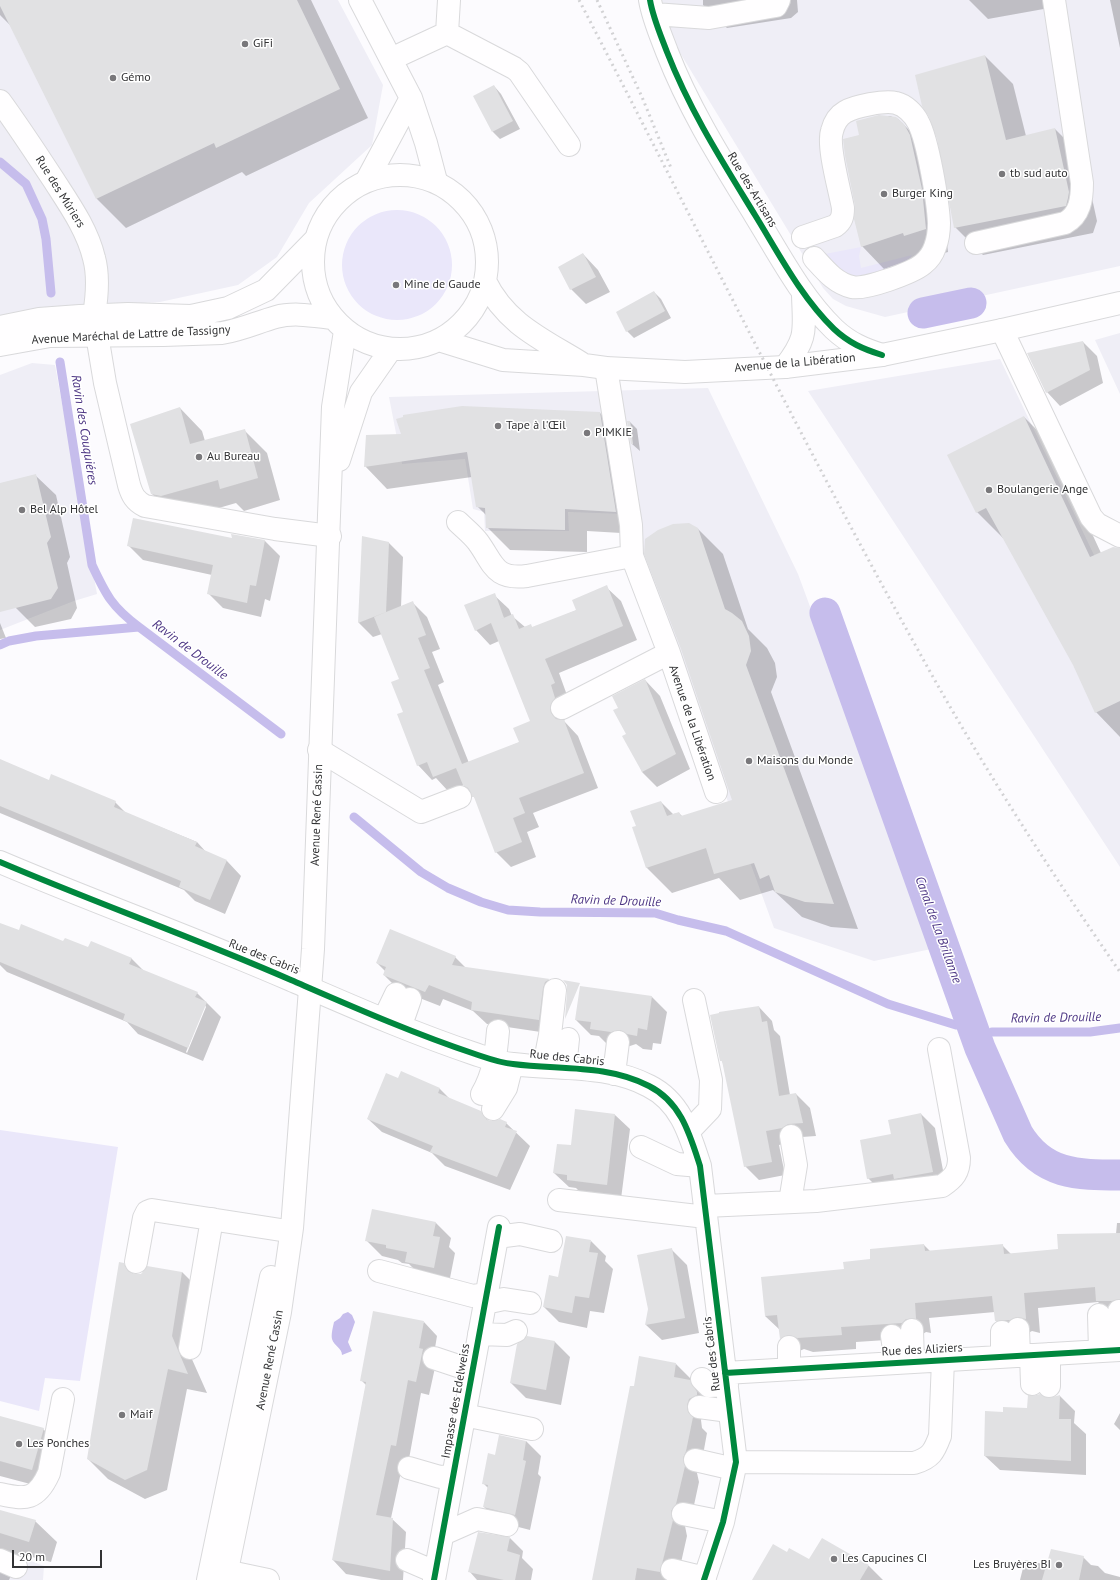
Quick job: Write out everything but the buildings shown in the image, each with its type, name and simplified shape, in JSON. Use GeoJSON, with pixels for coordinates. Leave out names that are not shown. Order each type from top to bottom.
{"type":"FeatureCollection","features":[{"type":"Feature","properties":{"kind":"main road"},"geometry":{"type":"LineString","coordinates":[[360,0],[411,98],[426,143],[436,181]]}},
{"type":"Feature","properties":{"kind":"main road"},"geometry":{"type":"LineString","coordinates":[[447,33],[449,0]]}},
{"type":"Feature","properties":{"kind":"main road"},"geometry":{"type":"LineString","coordinates":[[652,7],[709,18],[776,6],[779,0]]}},
{"type":"Feature","properties":{"kind":"main road"},"geometry":{"type":"LineString","coordinates":[[976,243],[1065,223],[1074,217],[1080,201],[1082,183],[1054,0]]}},
{"type":"Feature","properties":{"kind":"main road","name":"Rue des Artisans"},"geometry":{"type":"LineString","coordinates":[[652,7],[674,71],[700,124],[804,295],[843,336],[859,347],[882,355]]}},
{"type":"Feature","properties":{"kind":"main road"},"geometry":{"type":"LineString","coordinates":[[391,59],[447,33]]}},
{"type":"Feature","properties":{"kind":"main road"},"geometry":{"type":"LineString","coordinates":[[447,33],[519,72],[569,145]]}},
{"type":"Feature","properties":{"kind":"main road"},"geometry":{"type":"LineString","coordinates":[[367,180],[411,98]]}},
{"type":"Feature","properties":{"kind":"main road","name":"Rue des Mûriers"},"geometry":{"type":"LineString","coordinates":[[0,102],[22,131],[72,208],[87,236],[94,258],[96,277],[95,325],[105,383],[129,485],[133,496],[139,503],[145,506],[275,529],[330,536]]}},
{"type":"Feature","properties":{"kind":"main road"},"geometry":{"type":"LineString","coordinates":[[803,237],[835,226],[840,223],[842,217],[843,208],[830,140],[834,123],[839,117],[852,109],[884,102],[896,103],[912,113],[919,123],[925,144],[937,205],[939,232],[935,248],[930,256],[922,264],[867,287],[853,287],[839,282],[814,258]]}},
{"type":"Feature","properties":{"kind":"main road"},"geometry":{"type":"LineString","coordinates":[[396,174],[436,181],[454,193],[475,217],[486,248],[486,281],[478,300],[467,318],[456,330],[442,341],[429,346],[391,349],[367,343],[338,324],[318,294],[312,267],[315,240],[325,215],[344,194],[367,180],[396,174]]}},
{"type":"Feature","properties":{"kind":"main road","name":"Avenue Maréchal de Lattre de Tassigny"},"geometry":{"type":"LineString","coordinates":[[0,345],[50,336],[95,325],[191,316],[228,308],[266,290],[315,240]]}},
{"type":"Feature","properties":{"kind":"main road","name":"Avenue de la Libération"},"geometry":{"type":"LineString","coordinates":[[486,281],[494,298],[519,325],[584,365]]}},
{"type":"Feature","properties":{"kind":"main road"},"geometry":{"type":"LineString","coordinates":[[785,367],[803,341],[804,295]]}},
{"type":"Feature","properties":{"kind":"main road","name":"Avenue de la Libération"},"geometry":{"type":"LineString","coordinates":[[442,341],[503,360],[584,365],[606,368],[685,372],[785,367],[882,355],[1118,304]]}},
{"type":"Feature","properties":{"kind":"main road","name":"Avenue Maréchal de Lattre de Tassigny"},"geometry":{"type":"LineString","coordinates":[[0,326],[39,319],[95,325],[163,336],[222,333],[278,316],[300,314],[338,324]]}},
{"type":"Feature","properties":{"kind":"main road","name":"Avenue René Cassin"},"geometry":{"type":"LineString","coordinates":[[217,1575],[280,1312],[292,1228],[311,989],[320,724],[330,536],[330,486],[338,324]]}},
{"type":"Feature","properties":{"kind":"main road"},"geometry":{"type":"LineString","coordinates":[[1002,330],[1091,517],[1097,524],[1120,536]]}},
{"type":"Feature","properties":{"kind":"main road","name":"Avenue René Cassin"},"geometry":{"type":"LineString","coordinates":[[330,486],[361,392],[391,349]]}},
{"type":"Feature","properties":{"kind":"main road","name":"Avenue de la Libération"},"geometry":{"type":"LineString","coordinates":[[606,368],[631,525],[632,556],[669,653],[716,792]]}},
{"type":"Feature","properties":{"kind":"main road"},"geometry":{"type":"LineString","coordinates":[[458,522],[477,541],[497,571],[511,577],[527,576],[632,556]]}},
{"type":"Feature","properties":{"kind":"main road"},"geometry":{"type":"LineString","coordinates":[[562,708],[669,653]]}},
{"type":"Feature","properties":{"kind":"main road"},"geometry":{"type":"LineString","coordinates":[[319,750],[421,812],[460,797]]}},
{"type":"Feature","properties":{"kind":"main road","name":"Rue des Cabris"},"geometry":{"type":"LineString","coordinates":[[3,868],[392,1022],[439,1030],[504,1062],[554,1066],[614,1074],[633,1079],[663,1094],[674,1105],[689,1131],[700,1166],[730,1411],[735,1465],[723,1522],[704,1579]]}},
{"type":"Feature","properties":{"kind":"main road"},"geometry":{"type":"LineString","coordinates":[[554,1066],[550,1035],[555,990]]}},
{"type":"Feature","properties":{"kind":"main road"},"geometry":{"type":"LineString","coordinates":[[392,1022],[403,997]]}},
{"type":"Feature","properties":{"kind":"main road"},"geometry":{"type":"LineString","coordinates":[[689,1131],[710,1109],[711,1080],[694,1000]]}},
{"type":"Feature","properties":{"kind":"main road"},"geometry":{"type":"LineString","coordinates":[[488,1102],[489,1082],[504,1062],[498,1031]]}},
{"type":"Feature","properties":{"kind":"main road"},"geometry":{"type":"LineString","coordinates":[[554,1066],[568,1039]]}},
{"type":"Feature","properties":{"kind":"main road"},"geometry":{"type":"LineString","coordinates":[[614,1074],[618,1042]]}},
{"type":"Feature","properties":{"kind":"main road"},"geometry":{"type":"LineString","coordinates":[[559,1200],[706,1211],[790,1202],[816,1201],[942,1186],[952,1180],[959,1170],[959,1158],[939,1049]]}},
{"type":"Feature","properties":{"kind":"main road"},"geometry":{"type":"LineString","coordinates":[[790,1202],[796,1165],[791,1136]]}},
{"type":"Feature","properties":{"kind":"main road","name":"Avenue René Cassin"},"geometry":{"type":"LineString","coordinates":[[217,1575],[281,1230],[299,1145]]}},
{"type":"Feature","properties":{"kind":"main road"},"geometry":{"type":"LineString","coordinates":[[641,1147],[677,1164],[700,1166]]}},
{"type":"Feature","properties":{"kind":"main road"},"geometry":{"type":"LineString","coordinates":[[136,1262],[144,1218],[146,1212],[152,1210],[281,1230]]}},
{"type":"Feature","properties":{"kind":"main road"},"geometry":{"type":"LineString","coordinates":[[190,1348],[212,1219]]}},
{"type":"Feature","properties":{"kind":"main road","name":"Impasse des Edelweiss"},"geometry":{"type":"LineString","coordinates":[[435,1576],[498,1232],[520,1234],[551,1241]]}},
{"type":"Feature","properties":{"kind":"main road"},"geometry":{"type":"LineString","coordinates":[[379,1271],[473,1296],[530,1303]]}},
{"type":"Feature","properties":{"kind":"main road"},"geometry":{"type":"LineString","coordinates":[[1109,1313],[1120,1343]]}},
{"type":"Feature","properties":{"kind":"main road"},"geometry":{"type":"LineString","coordinates":[[1109,1313],[1110,1350]]}},
{"type":"Feature","properties":{"kind":"main road"},"geometry":{"type":"LineString","coordinates":[[1010,1330],[1026,1355],[1041,1385]]}},
{"type":"Feature","properties":{"kind":"main road"},"geometry":{"type":"LineString","coordinates":[[479,1334],[507,1335],[516,1331]]}},
{"type":"Feature","properties":{"kind":"main road"},"geometry":{"type":"LineString","coordinates":[[902,1333],[905,1362]]}},
{"type":"Feature","properties":{"kind":"main road"},"geometry":{"type":"LineString","coordinates":[[797,1347],[798,1369]]}},
{"type":"Feature","properties":{"kind":"main road","name":"Rue des Aliziers"},"geometry":{"type":"LineString","coordinates":[[702,1379],[709,1386],[726,1379],[798,1369],[1110,1350]]}},
{"type":"Feature","properties":{"kind":"main road"},"geometry":{"type":"LineString","coordinates":[[434,1358],[461,1367],[473,1368]]}},
{"type":"Feature","properties":{"kind":"main road"},"geometry":{"type":"LineString","coordinates":[[695,1460],[735,1465],[914,1463],[929,1457],[936,1447],[940,1436],[943,1360]]}},
{"type":"Feature","properties":{"kind":"main road"},"geometry":{"type":"LineString","coordinates":[[0,1494],[17,1498],[28,1498],[46,1481],[49,1473],[64,1399]]}},
{"type":"Feature","properties":{"kind":"main road"},"geometry":{"type":"LineString","coordinates":[[699,1406],[730,1411]]}},
{"type":"Feature","properties":{"kind":"main road"},"geometry":{"type":"LineString","coordinates":[[464,1415],[532,1428]]}},
{"type":"Feature","properties":{"kind":"main road"},"geometry":{"type":"LineString","coordinates":[[409,1468],[440,1477],[453,1476]]}},
{"type":"Feature","properties":{"kind":"main road"},"geometry":{"type":"LineString","coordinates":[[683,1514],[723,1522]]}},
{"type":"Feature","properties":{"kind":"main road"},"geometry":{"type":"LineString","coordinates":[[442,1534],[477,1519],[507,1525]]}},
{"type":"Feature","properties":{"kind":"main road"},"geometry":{"type":"LineString","coordinates":[[407,1560],[435,1576]]}},
{"type":"Feature","properties":{"kind":"main road"},"geometry":{"type":"LineString","coordinates":[[672,1570],[704,1579]]}},
{"type":"Feature","properties":{"kind":"main road"},"geometry":{"type":"LineString","coordinates":[[217,1575],[268,1580]]}},
{"type":"Feature","properties":{"kind":"shaded area"},"geometry":{"type":"Polygon","coordinates":[[[0,0],[338,0],[383,85],[372,145],[309,203],[277,257],[238,285],[160,302],[31,310],[0,317],[0,0]]]}},
{"type":"Feature","properties":{"kind":"shaded area"},"geometry":{"type":"Polygon","coordinates":[[[662,0],[1120,0],[1120,266],[885,317],[846,306],[833,299],[823,288],[671,38],[662,0]]]}},
{"type":"Feature","properties":{"kind":"shaded area"},"geometry":{"type":"Polygon","coordinates":[[[397,210],[418,214],[428,219],[436,226],[443,234],[448,244],[452,265],[448,286],[443,296],[436,304],[428,311],[418,316],[397,320],[376,316],[366,311],[358,304],[351,296],[346,286],[342,265],[346,244],[351,234],[358,226],[366,219],[376,214],[397,210]]]}},
{"type":"Feature","properties":{"kind":"shaded area"},"geometry":{"type":"Polygon","coordinates":[[[861,247],[859,256],[861,268],[912,255],[907,262],[867,275],[854,277],[835,270],[825,254],[861,247]]]}},
{"type":"Feature","properties":{"kind":"shaded area"},"geometry":{"type":"Polygon","coordinates":[[[1120,333],[1120,394],[1095,340],[1120,333]]]}},
{"type":"Feature","properties":{"kind":"shaded area"},"geometry":{"type":"Polygon","coordinates":[[[1000,359],[1120,609],[1120,867],[808,391],[1000,359]]]}},
{"type":"Feature","properties":{"kind":"shaded area"},"geometry":{"type":"Polygon","coordinates":[[[32,363],[55,365],[97,594],[74,601],[0,630],[0,375],[32,363]]]}},
{"type":"Feature","properties":{"kind":"shaded area"},"geometry":{"type":"Polygon","coordinates":[[[708,388],[798,574],[936,948],[874,961],[774,928],[623,514],[568,512],[569,531],[485,531],[484,512],[473,509],[465,459],[402,464],[389,397],[708,388]]]}},
{"type":"Feature","properties":{"kind":"shaded area"},"geometry":{"type":"Polygon","coordinates":[[[0,1130],[118,1147],[80,1381],[45,1378],[39,1411],[0,1401],[0,1130]]]}},
{"type":"Feature","properties":{"kind":"shaded area"},"geometry":{"type":"Polygon","coordinates":[[[348,1312],[352,1315],[355,1322],[348,1342],[352,1351],[342,1355],[341,1351],[332,1339],[332,1333],[334,1322],[343,1314],[348,1312]]]}},
{"type":"Feature","properties":{"kind":"shaded area"},"geometry":{"type":"Polygon","coordinates":[[[0,1549],[44,1566],[43,1580],[0,1580],[0,1549]]]}},
{"type":"Feature","properties":{"kind":"waterway","name":"Ravin des Couquiéres"},"geometry":{"type":"LineString","coordinates":[[0,162],[26,184],[42,219],[46,239],[51,293]]}},
{"type":"Feature","properties":{"kind":"waterway","name":"Canal de La Brillanne"},"geometry":{"type":"LineString","coordinates":[[923,313],[971,303]]}},
{"type":"Feature","properties":{"kind":"waterway","name":"Ravin des Couquiéres"},"geometry":{"type":"LineString","coordinates":[[60,362],[92,565],[101,585],[116,607],[139,627]]}},
{"type":"Feature","properties":{"kind":"waterway","name":"Canal de La Brillanne"},"geometry":{"type":"LineString","coordinates":[[825,613],[980,1048],[1018,1134],[1028,1148],[1038,1158],[1062,1170],[1075,1173],[1120,1175]]}},
{"type":"Feature","properties":{"kind":"waterway","name":"Ravin de Drouille"},"geometry":{"type":"LineString","coordinates":[[0,645],[9,641],[36,636],[139,627],[281,734]]}},
{"type":"Feature","properties":{"kind":"waterway","name":"Ravin de Drouille"},"geometry":{"type":"LineString","coordinates":[[354,817],[421,872],[448,888],[481,902],[508,910],[540,912],[655,913],[726,931],[888,1004],[956,1025]]}},
{"type":"Feature","properties":{"kind":"waterway","name":"Ravin de Drouille"},"geometry":{"type":"LineString","coordinates":[[992,1032],[1090,1032],[1120,1028]]}},
{"type":"Feature","properties":{"kind":"railway"},"geometry":{"type":"LineString","coordinates":[[579,0],[788,408],[918,650],[965,733],[1015,814],[1120,972]]}},
{"type":"Feature","properties":{"kind":"railway"},"geometry":{"type":"LineString","coordinates":[[597,0],[642,97],[671,168]]}},
{"type":"Feature","properties":{"kind":"cycle path"},"geometry":{"type":"LineString","coordinates":[[650,0],[655,20],[667,52],[696,115],[791,275],[822,317],[834,329],[856,345],[882,355]]}},
{"type":"Feature","properties":{"kind":"cycle path"},"geometry":{"type":"LineString","coordinates":[[0,862],[219,950],[382,1019],[451,1046],[489,1059],[508,1063],[530,1066],[582,1069],[616,1074],[649,1086],[669,1101],[683,1120],[700,1166],[736,1462],[723,1522],[704,1580]]}},
{"type":"Feature","properties":{"kind":"cycle path"},"geometry":{"type":"LineString","coordinates":[[434,1580],[499,1227]]}},
{"type":"Feature","properties":{"kind":"cycle path"},"geometry":{"type":"LineString","coordinates":[[725,1373],[1120,1350]]}},
{"type":"Feature","properties":{"kind":"place","name":"GiFi"},"geometry":{"type":"Point","coordinates":[245,44]}},
{"type":"Feature","properties":{"kind":"place","name":"Gémo"},"geometry":{"type":"Point","coordinates":[113,78]}},
{"type":"Feature","properties":{"kind":"place","name":"tb sud auto"},"geometry":{"type":"Point","coordinates":[1002,174]}},
{"type":"Feature","properties":{"kind":"place","name":"Burger King"},"geometry":{"type":"Point","coordinates":[884,194]}},
{"type":"Feature","properties":{"kind":"place","name":"Mine de Gaude"},"geometry":{"type":"Point","coordinates":[396,285]}},
{"type":"Feature","properties":{"kind":"place","name":"Tape à l'Œil"},"geometry":{"type":"Point","coordinates":[498,426]}},
{"type":"Feature","properties":{"kind":"place","name":"PIMKIE"},"geometry":{"type":"Point","coordinates":[587,433]}},
{"type":"Feature","properties":{"kind":"place","name":"Au Bureau"},"geometry":{"type":"Point","coordinates":[199,457]}},
{"type":"Feature","properties":{"kind":"place","name":"Boulangerie Ange"},"geometry":{"type":"Point","coordinates":[989,490]}},
{"type":"Feature","properties":{"kind":"place","name":"Bel Alp Hôtel"},"geometry":{"type":"Point","coordinates":[22,510]}},
{"type":"Feature","properties":{"kind":"place","name":"Maisons du Monde"},"geometry":{"type":"Point","coordinates":[749,761]}},
{"type":"Feature","properties":{"kind":"place","name":"Maif"},"geometry":{"type":"Point","coordinates":[122,1415]}},
{"type":"Feature","properties":{"kind":"place","name":"Les Ponches"},"geometry":{"type":"Point","coordinates":[19,1444]}},
{"type":"Feature","properties":{"kind":"place","name":"Les Capucines CI"},"geometry":{"type":"Point","coordinates":[834,1559]}},
{"type":"Feature","properties":{"kind":"place","name":"Les Bruyères BI"},"geometry":{"type":"Point","coordinates":[1059,1565]}}]}
